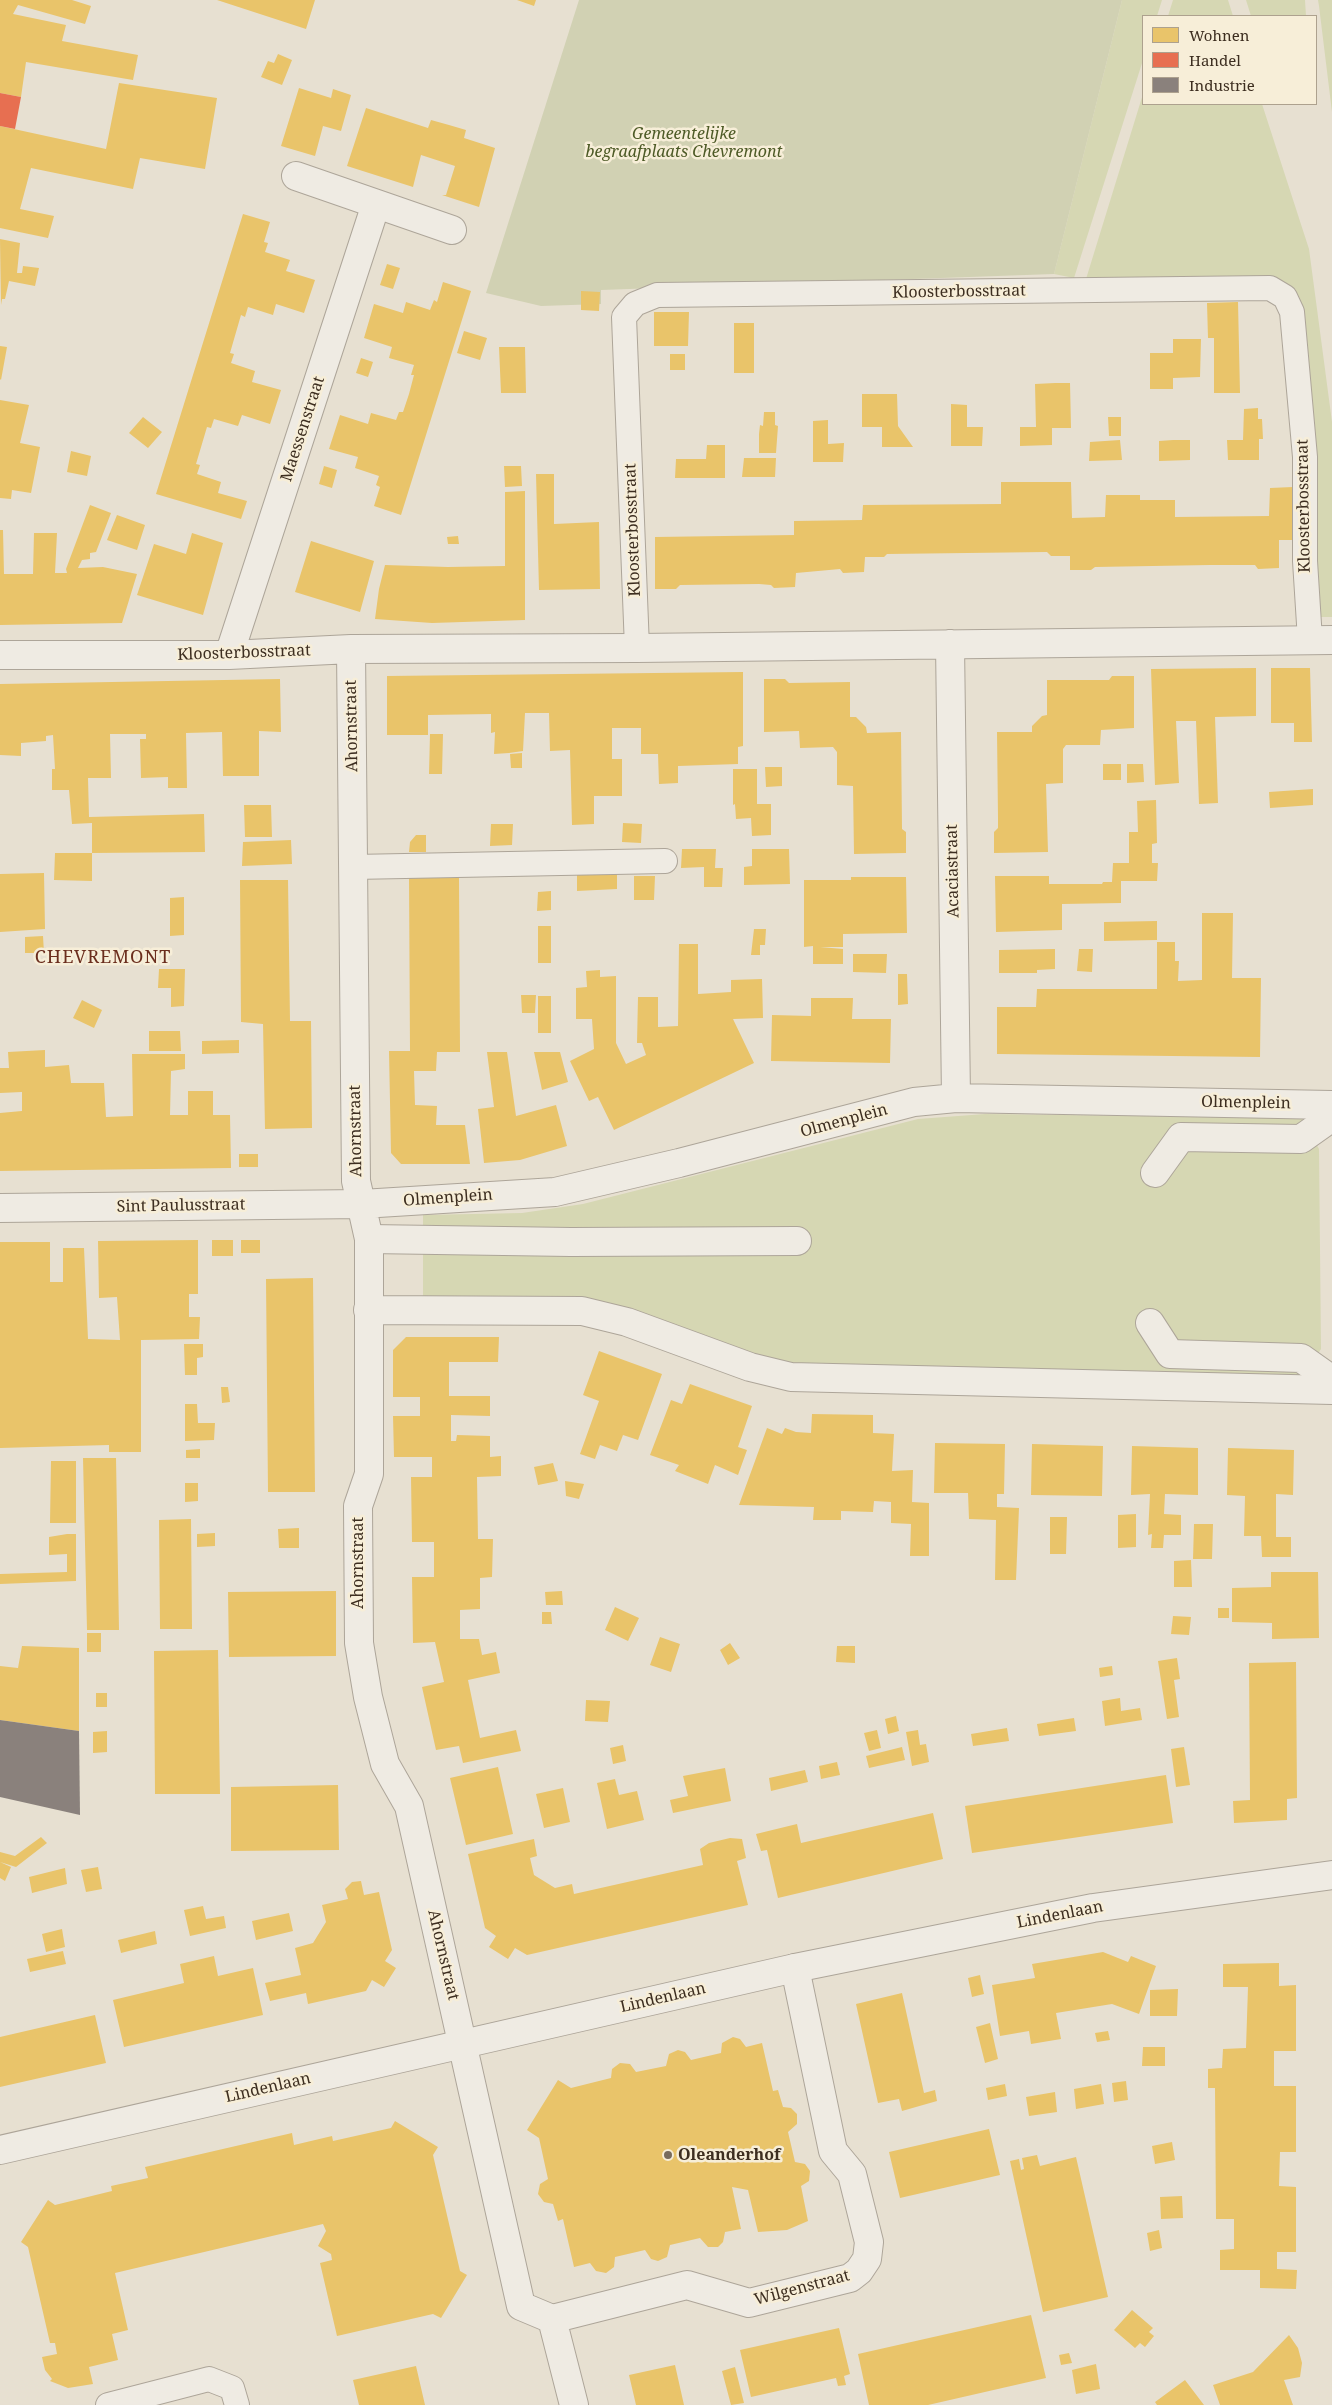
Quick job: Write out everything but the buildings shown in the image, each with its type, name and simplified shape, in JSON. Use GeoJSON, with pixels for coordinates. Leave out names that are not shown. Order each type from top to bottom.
{"type":"FeatureCollection","features":[{"type":"Feature","properties":{"kind":"street"},"geometry":{"type":"LineString","coordinates":[[296,176],[452,230]]}},
{"type":"Feature","properties":{"kind":"street","name":"Maessenstraat"},"geometry":{"type":"LineString","coordinates":[[229,654],[376,204]]}},
{"type":"Feature","properties":{"kind":"street","name":"Kloosterbosstraat"},"geometry":{"type":"LineString","coordinates":[[0,655],[229,654],[351,649],[638,648],[1321,640]]}},
{"type":"Feature","properties":{"kind":"street","name":"Acaciastraat"},"geometry":{"type":"LineString","coordinates":[[950,644],[956,1098]]}},
{"type":"Feature","properties":{"kind":"street","name":"Ahornstraat"},"geometry":{"type":"LineString","coordinates":[[351,649],[356,1180],[369,1239],[369,1474],[358,1506],[359,1643],[368,1697],[385,1764],[409,1806],[521,2306],[552,2319]]}},
{"type":"Feature","properties":{"kind":"street","name":"Olmenplein"},"geometry":{"type":"LineString","coordinates":[[362,1204],[555,1192],[679,1163],[914,1102],[956,1098],[1332,1105]]}},
{"type":"Feature","properties":{"kind":"street"},"geometry":{"type":"LineString","coordinates":[[1155,1173],[1181,1137],[1301,1139],[1332,1117]]}},
{"type":"Feature","properties":{"kind":"street","name":"Sint Paulusstraat"},"geometry":{"type":"LineString","coordinates":[[0,1208],[362,1204]]}},
{"type":"Feature","properties":{"kind":"street"},"geometry":{"type":"LineString","coordinates":[[369,1239],[571,1242],[797,1241]]}},
{"type":"Feature","properties":{"kind":"street"},"geometry":{"type":"LineString","coordinates":[[368,1310],[582,1311],[626,1322],[750,1367],[791,1377],[1332,1390]]}},
{"type":"Feature","properties":{"kind":"street"},"geometry":{"type":"LineString","coordinates":[[1150,1322],[1170,1354],[1301,1358],[1332,1380]]}},
{"type":"Feature","properties":{"kind":"street","name":"Lindenlaan"},"geometry":{"type":"LineString","coordinates":[[0,2150],[795,1968],[1093,1908],[1332,1875]]}},
{"type":"Feature","properties":{"kind":"street","name":"Wilgenstraat"},"geometry":{"type":"LineString","coordinates":[[552,2319],[687,2285],[749,2303],[850,2278],[859,2271],[867,2258],[869,2242],[852,2174],[834,2151],[795,1968]]}},
{"type":"Feature","properties":{"kind":"street"},"geometry":{"type":"LineString","coordinates":[[552,2319],[574,2405]]}},
{"type":"Feature","properties":{"kind":"lane","name":"Kloosterbosstraat"},"geometry":{"type":"LineString","coordinates":[[638,648],[624,317],[635,304],[657,296],[1270,288],[1285,297],[1292,312],[1305,457],[1305,561],[1321,640]]}},
{"type":"Feature","properties":{"kind":"lane"},"geometry":{"type":"LineString","coordinates":[[353,867],[665,861]]}},
{"type":"Feature","properties":{"kind":"lane"},"geometry":{"type":"LineString","coordinates":[[108,2405],[209,2379],[232,2388],[237,2405]]}},
{"type":"Feature","properties":{"kind":"green space","name":"Gemeentelijke begraafplaats Chevremont"},"geometry":{"type":"Polygon","coordinates":[[[579,0],[1122,0],[1054,274],[601,290],[601,304],[541,306],[486,293],[579,0]]]}},
{"type":"Feature","properties":{"kind":"green space"},"geometry":{"type":"Polygon","coordinates":[[[1122,0],[1162,0],[1157,15],[1142,15],[1142,63],[1074,278],[1054,274],[1122,0]]]}},
{"type":"Feature","properties":{"kind":"green space"},"geometry":{"type":"Polygon","coordinates":[[[1173,0],[1228,0],[1233,15],[1168,15],[1173,0]]]}},
{"type":"Feature","properties":{"kind":"green space"},"geometry":{"type":"Polygon","coordinates":[[[1246,0],[1305,0],[1306,15],[1251,15],[1246,0]]]}},
{"type":"Feature","properties":{"kind":"green space"},"geometry":{"type":"Polygon","coordinates":[[[1318,0],[1332,0],[1332,112],[1319,6],[1318,0]]]}},
{"type":"Feature","properties":{"kind":"green space"},"geometry":{"type":"Polygon","coordinates":[[[1142,97],[1142,105],[1262,105],[1309,249],[1332,422],[1332,617],[1320,617],[1306,329],[1299,301],[1292,288],[1286,283],[1266,278],[1086,279],[1142,97]]]}},
{"type":"Feature","properties":{"kind":"green space"},"geometry":{"type":"Polygon","coordinates":[[[985,1114],[1302,1118],[1319,1149],[1321,1349],[1301,1380],[786,1367],[645,1319],[423,1299],[423,1215],[522,1213],[583,1204],[918,1119],[985,1114]]]}},
{"type":"Feature","properties":{"kind":"place","name":"Oleanderhof"},"geometry":{"type":"Point","coordinates":[668,2155]}},
{"type":"Feature","properties":{"kind":"district","name":"CHEVREMONT"},"geometry":{"type":"Point","coordinates":[103,958]}}]}
